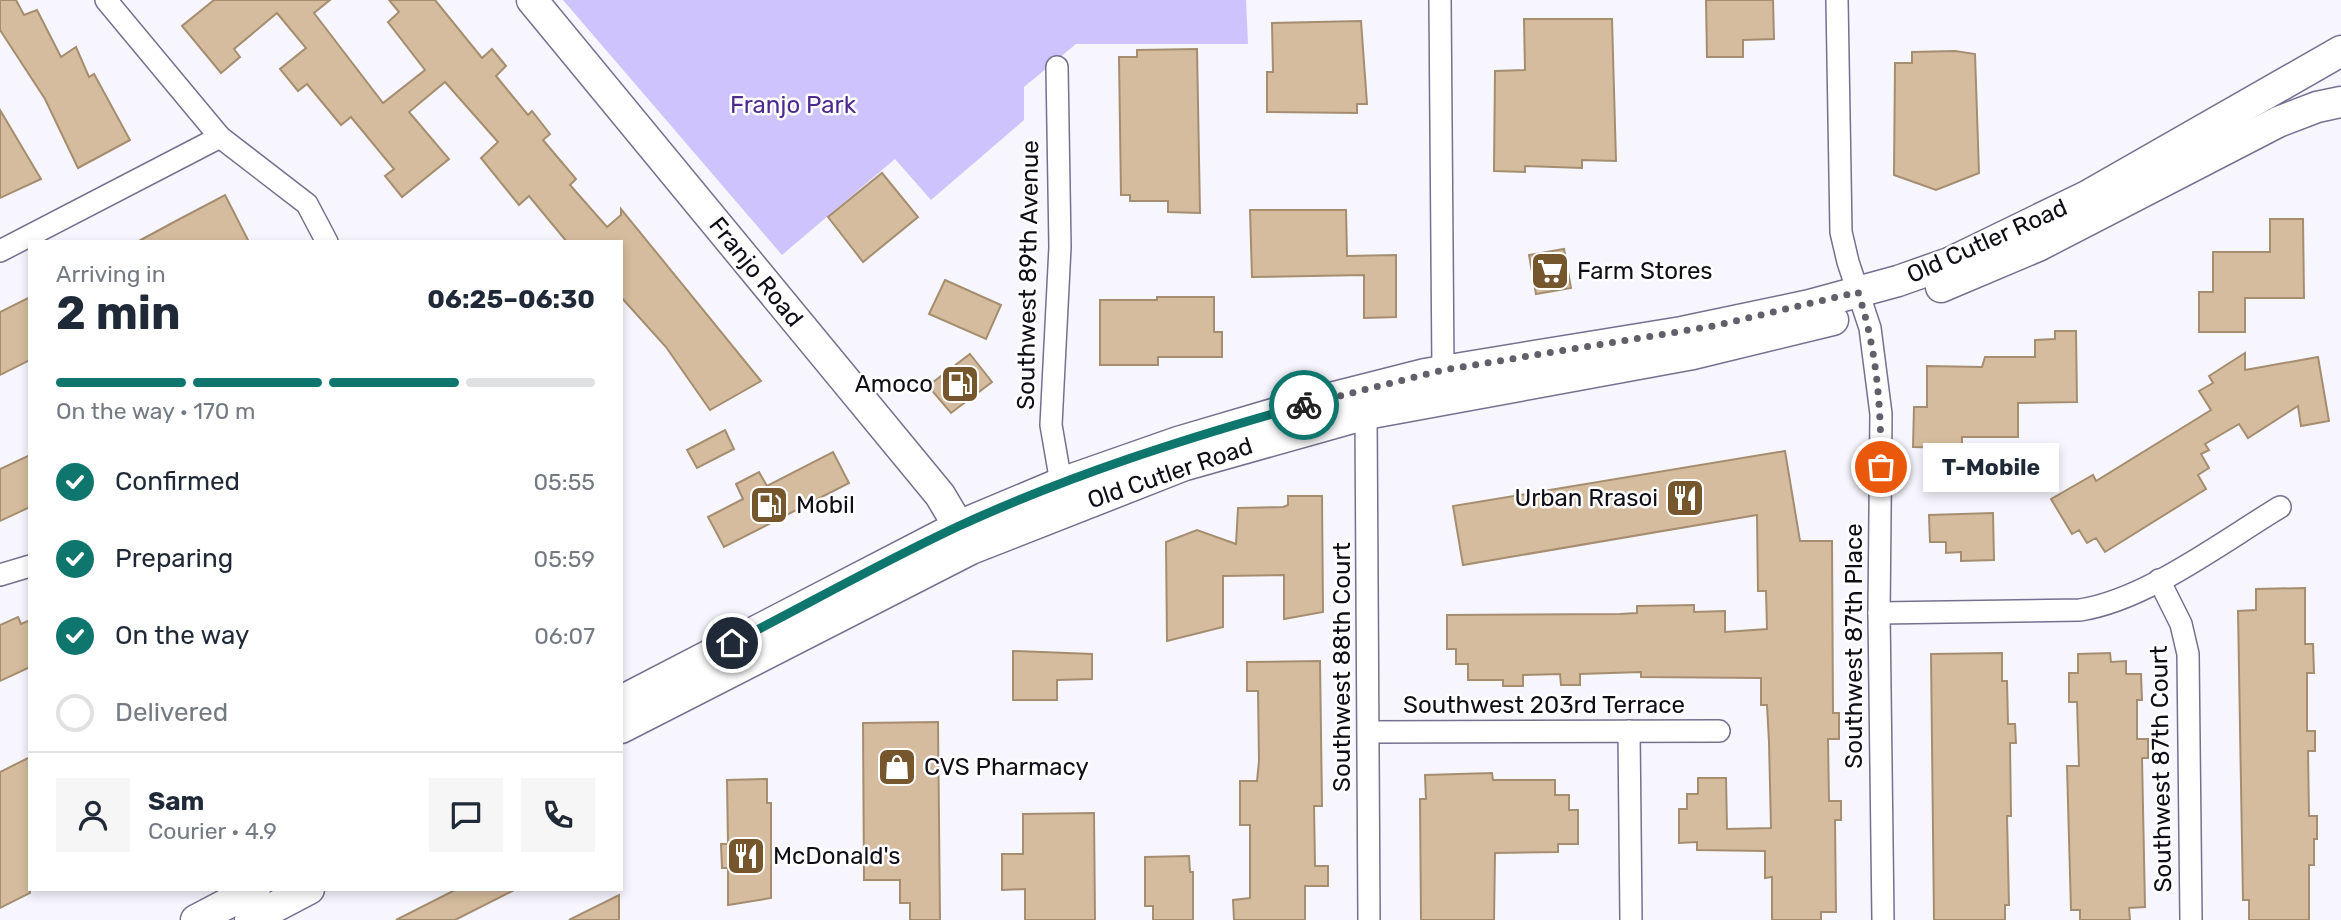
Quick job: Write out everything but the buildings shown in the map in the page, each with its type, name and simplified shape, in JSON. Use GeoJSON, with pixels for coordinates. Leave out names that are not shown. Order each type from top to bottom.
{"type":"FeatureCollection","features":[{"type":"Feature","properties":{"kind":"main road","name":"Franjo Road"},"geometry":{"type":"LineString","coordinates":[[532,0],[940,495],[966,537]]}},
{"type":"Feature","properties":{"kind":"main road","name":"Old Cutler Road"},"geometry":{"type":"LineString","coordinates":[[1861,302],[1909,277],[1996,242],[2087,196],[2341,51]]}},
{"type":"Feature","properties":{"kind":"main road","name":"Old Cutler Road"},"geometry":{"type":"LineString","coordinates":[[623,726],[664,692],[966,537],[1061,483],[1189,438],[1310,416],[1366,414],[1619,354],[1762,316],[1941,287],[2015,257],[2128,202],[2223,149],[2308,110],[2341,102]]}},
{"type":"Feature","properties":{"kind":"main road"},"geometry":{"type":"LineString","coordinates":[[2223,149],[2238,110]]}},
{"type":"Feature","properties":{"kind":"main road","name":"Old Cutler Road"},"geometry":{"type":"LineString","coordinates":[[966,537],[1185,465],[1310,416],[1443,370],[1619,354]]}},
{"type":"Feature","properties":{"kind":"main road","name":"Old Cutler Road"},"geometry":{"type":"LineString","coordinates":[[623,701],[664,692]]}},
{"type":"Feature","properties":{"kind":"main road"},"geometry":{"type":"LineString","coordinates":[[213,916],[252,891]]}},
{"type":"Feature","properties":{"kind":"main road"},"geometry":{"type":"LineString","coordinates":[[250,920],[305,891]]}},
{"type":"Feature","properties":{"kind":"street"},"geometry":{"type":"LineString","coordinates":[[1440,0],[1443,370]]}},
{"type":"Feature","properties":{"kind":"street","name":"Southwest 87th Place"},"geometry":{"type":"LineString","coordinates":[[1837,0],[1840,214],[1844,247],[1872,338],[1881,414],[1878,613],[1883,920]]}},
{"type":"Feature","properties":{"kind":"street"},"geometry":{"type":"LineString","coordinates":[[116,3],[220,137],[307,204],[326,240]]}},
{"type":"Feature","properties":{"kind":"street","name":"Southwest 89th Avenue"},"geometry":{"type":"LineString","coordinates":[[1057,67],[1060,247],[1051,425],[1061,483]]}},
{"type":"Feature","properties":{"kind":"street"},"geometry":{"type":"LineString","coordinates":[[0,251],[220,137]]}},
{"type":"Feature","properties":{"kind":"street","name":"Southwest 88th Court"},"geometry":{"type":"LineString","coordinates":[[1366,414],[1370,732],[1369,920]]}},
{"type":"Feature","properties":{"kind":"street"},"geometry":{"type":"LineString","coordinates":[[1878,613],[2080,610],[2119,602],[2280,507]]}},
{"type":"Feature","properties":{"kind":"street"},"geometry":{"type":"LineString","coordinates":[[0,575],[28,567]]}},
{"type":"Feature","properties":{"kind":"street","name":"Southwest 87th Court"},"geometry":{"type":"LineString","coordinates":[[2159,580],[2181,624],[2188,654],[2191,920]]}},
{"type":"Feature","properties":{"kind":"street"},"geometry":{"type":"LineString","coordinates":[[1629,731],[1631,920]]}},
{"type":"Feature","properties":{"kind":"street","name":"Southwest 203rd Terrace"},"geometry":{"type":"LineString","coordinates":[[1370,732],[1719,731]]}},
{"type":"Feature","properties":{"kind":"green space","name":"Franjo Park"},"geometry":{"type":"Polygon","coordinates":[[[563,0],[1246,0],[1248,44],[1076,44],[1024,87],[1024,120],[931,200],[895,159],[782,255],[563,0]]]}},
{"type":"Feature","properties":{"kind":"way so far"},"geometry":{"type":"LineString","coordinates":[[1304,405],[1443,370],[1714,326],[1858,292],[1870,328],[1877,372],[1881,414],[1881,467]]}},
{"type":"Feature","properties":{"kind":"place","name":"Farm Stores"},"geometry":{"type":"Point","coordinates":[1550,271]}},
{"type":"Feature","properties":{"kind":"place","name":"Amoco"},"geometry":{"type":"Point","coordinates":[960,384]}},
{"type":"Feature","properties":{"kind":"place","name":"T-Mobile"},"geometry":{"type":"Point","coordinates":[1881,467]}},
{"type":"Feature","properties":{"kind":"place","name":"Urban Rrasoi"},"geometry":{"type":"Point","coordinates":[1685,498]}},
{"type":"Feature","properties":{"kind":"place","name":"Mobil"},"geometry":{"type":"Point","coordinates":[769,505]}},
{"type":"Feature","properties":{"kind":"place","name":"CVS Pharmacy"},"geometry":{"type":"Point","coordinates":[897,767]}},
{"type":"Feature","properties":{"kind":"place","name":"McDonald's"},"geometry":{"type":"Point","coordinates":[746,856]}},
{"type":"Feature","properties":{"kind":"route"},"geometry":{"type":"LineString","coordinates":[[732,643],[961,525],[1061,483],[1178,442],[1304,405]]}}]}
